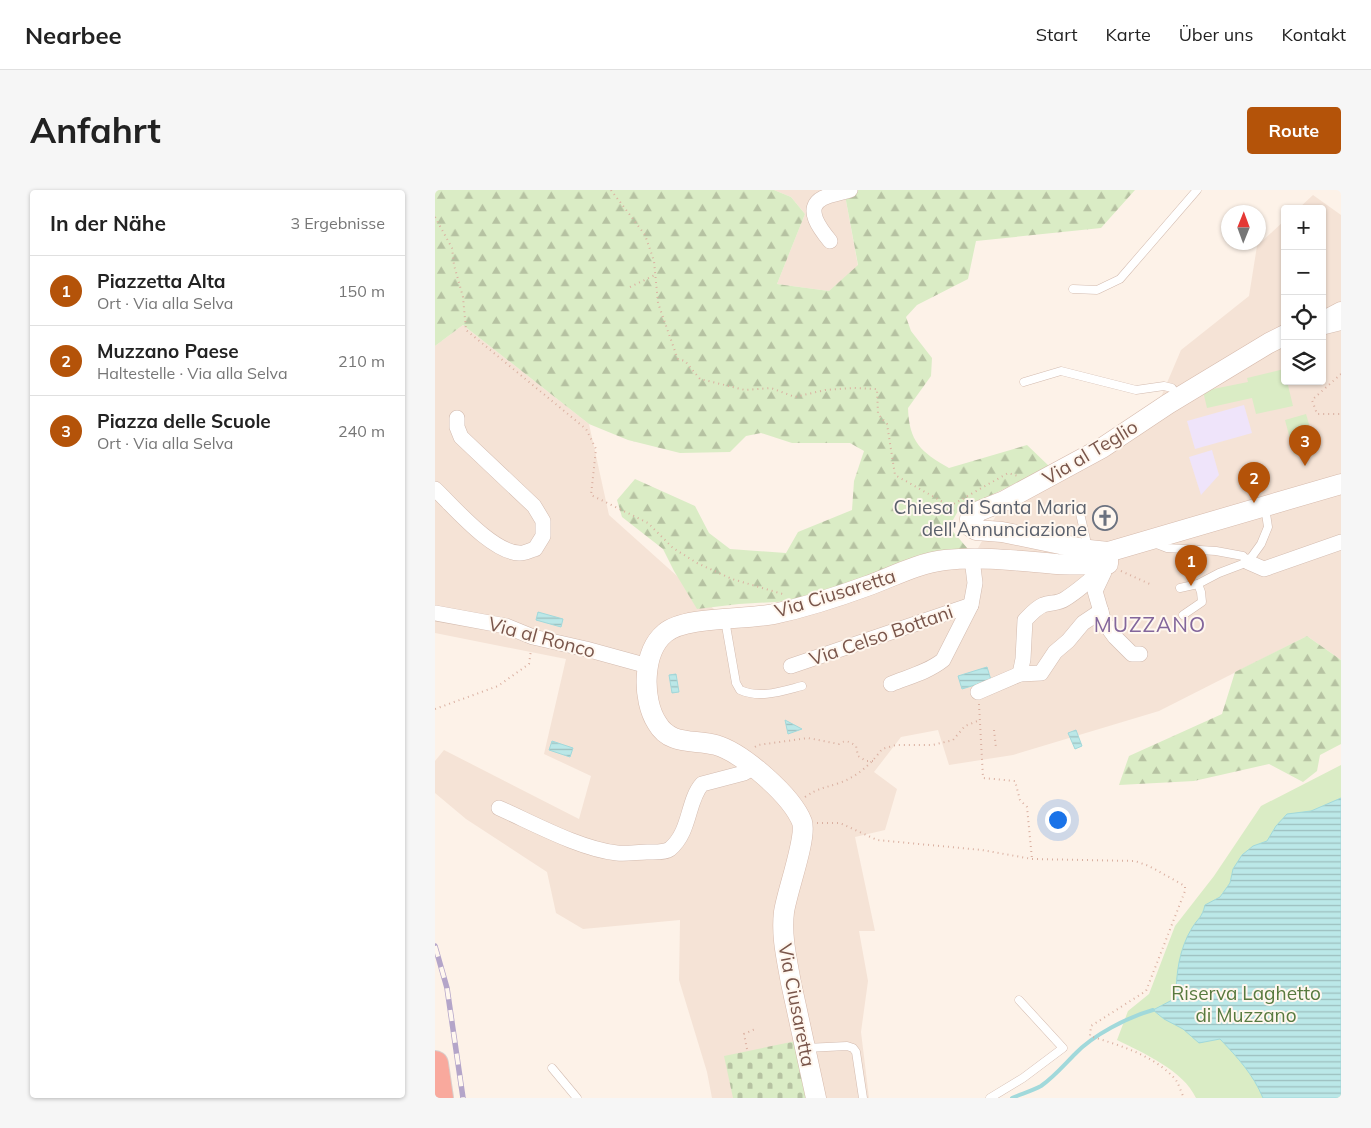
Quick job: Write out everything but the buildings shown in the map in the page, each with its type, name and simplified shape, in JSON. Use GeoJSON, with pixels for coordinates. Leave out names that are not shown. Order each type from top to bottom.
{"type":"FeatureCollection","features":[{"type":"Feature","properties":{"kind":"highway"},"geometry":{"type":"LineString","coordinates":[[435,1064],[441,1098]]}},
{"type":"Feature","properties":{"kind":"street"},"geometry":{"type":"LineString","coordinates":[[831,241],[819,227],[814,213],[817,203],[823,198],[850,190]]}},
{"type":"Feature","properties":{"kind":"street"},"geometry":{"type":"LineString","coordinates":[[1326,320],[1341,312]]}},
{"type":"Feature","properties":{"kind":"street","name":"Via al Teglio"},"geometry":{"type":"LineString","coordinates":[[1281,337],[1178,398],[1102,448],[1004,501],[979,511],[971,516],[971,527],[976,530],[1002,532],[1102,555],[1341,484]]}},
{"type":"Feature","properties":{"kind":"street"},"geometry":{"type":"LineString","coordinates":[[435,490],[491,542],[502,548],[520,554],[535,549],[543,536],[543,521],[534,506],[461,437],[457,427],[457,418]]}},
{"type":"Feature","properties":{"kind":"street"},"geometry":{"type":"LineString","coordinates":[[1248,562],[1263,569],[1341,542]]}},
{"type":"Feature","properties":{"kind":"street"},"geometry":{"type":"LineString","coordinates":[[1102,555],[1095,591],[1105,622],[1115,637],[1133,654],[1140,654]]}},
{"type":"Feature","properties":{"kind":"street"},"geometry":{"type":"LineString","coordinates":[[1020,674],[1025,620],[1041,606],[1050,603],[1056,604],[1088,583],[1102,555]]}},
{"type":"Feature","properties":{"kind":"street","name":"Via Ciusaretta"},"geometry":{"type":"LineString","coordinates":[[816,1098],[786,956],[783,932],[784,911],[803,837],[797,815],[773,784],[750,763],[735,753],[715,744],[680,741],[664,734],[650,710],[647,695],[648,666],[655,643],[665,632],[681,624],[771,614],[866,587],[920,566],[943,560],[1015,559],[1059,564],[1102,555]]}},
{"type":"Feature","properties":{"kind":"street","name":"Via Celso Bottani"},"geometry":{"type":"LineString","coordinates":[[891,684],[936,666],[943,660],[971,605],[975,583],[973,559]]}},
{"type":"Feature","properties":{"kind":"street","name":"Via Celso Bottani"},"geometry":{"type":"LineString","coordinates":[[791,666],[971,605]]}},
{"type":"Feature","properties":{"kind":"street"},"geometry":{"type":"LineString","coordinates":[[978,692],[1020,674],[1041,674],[1055,652],[1068,641],[1083,623],[1101,611]]}},
{"type":"Feature","properties":{"kind":"street","name":"Via al Ronco"},"geometry":{"type":"LineString","coordinates":[[435,613],[505,626],[533,637],[648,666]]}},
{"type":"Feature","properties":{"kind":"street"},"geometry":{"type":"LineString","coordinates":[[499,808],[581,844],[617,853],[660,852],[668,850],[677,840],[690,815],[694,798],[702,784],[744,772],[750,763]]}},
{"type":"Feature","properties":{"kind":"lane"},"geometry":{"type":"LineString","coordinates":[[1073,289],[1097,290],[1120,279],[1197,190]]}},
{"type":"Feature","properties":{"kind":"lane"},"geometry":{"type":"LineString","coordinates":[[1326,330],[1341,326]]}},
{"type":"Feature","properties":{"kind":"lane"},"geometry":{"type":"LineString","coordinates":[[1024,382],[1061,371],[1136,390],[1164,386],[1172,388],[1178,398]]}},
{"type":"Feature","properties":{"kind":"lane"},"geometry":{"type":"LineString","coordinates":[[1180,588],[1198,584],[1219,573],[1248,562],[1261,544],[1268,527],[1265,507]]}},
{"type":"Feature","properties":{"kind":"lane"},"geometry":{"type":"LineString","coordinates":[[1079,509],[1102,555]]}},
{"type":"Feature","properties":{"kind":"lane"},"geometry":{"type":"LineString","coordinates":[[1143,543],[1167,548],[1216,551],[1243,556],[1248,562]]}},
{"type":"Feature","properties":{"kind":"lane"},"geometry":{"type":"LineString","coordinates":[[1183,615],[1202,602],[1198,584]]}},
{"type":"Feature","properties":{"kind":"lane"},"geometry":{"type":"LineString","coordinates":[[725,620],[736,683],[740,690],[748,694],[772,694],[802,686]]}},
{"type":"Feature","properties":{"kind":"lane"},"geometry":{"type":"LineString","coordinates":[[990,1098],[1023,1078],[1063,1048],[1019,1000]]}},
{"type":"Feature","properties":{"kind":"lane"},"geometry":{"type":"LineString","coordinates":[[805,1048],[847,1046],[853,1048],[856,1052],[863,1098]]}},
{"type":"Feature","properties":{"kind":"lane"},"geometry":{"type":"LineString","coordinates":[[552,1068],[577,1098]]}},
{"type":"Feature","properties":{"kind":"path"},"geometry":{"type":"LineString","coordinates":[[611,190],[645,235],[654,260],[658,303],[678,359],[685,361],[700,378],[745,390],[771,388],[795,397],[825,390],[877,389],[878,414],[887,424],[895,475],[950,506],[1008,473],[1022,477],[1013,482]]}},
{"type":"Feature","properties":{"kind":"path"},"geometry":{"type":"LineString","coordinates":[[435,217],[452,248],[454,265],[463,296],[466,330],[586,429],[596,450],[591,495],[648,523],[673,548],[697,563],[733,579],[815,603]]}},
{"type":"Feature","properties":{"kind":"path"},"geometry":{"type":"LineString","coordinates":[[630,287],[655,276]]}},
{"type":"Feature","properties":{"kind":"path"},"geometry":{"type":"LineString","coordinates":[[1341,374],[1312,400],[1317,414],[1341,414]]}},
{"type":"Feature","properties":{"kind":"path"},"geometry":{"type":"LineString","coordinates":[[1102,555],[1135,578],[1152,585]]}},
{"type":"Feature","properties":{"kind":"path"},"geometry":{"type":"LineString","coordinates":[[435,708],[498,686],[529,664],[533,637]]}},
{"type":"Feature","properties":{"kind":"path"},"geometry":{"type":"LineString","coordinates":[[978,692],[983,778],[1015,782],[1020,800],[1027,807],[1032,860]]}},
{"type":"Feature","properties":{"kind":"path"},"geometry":{"type":"LineString","coordinates":[[980,720],[965,726],[953,740],[933,745],[896,745],[882,748],[873,761],[847,780],[818,789],[797,815],[840,823],[877,840],[982,850],[1032,860],[1135,861],[1149,866],[1185,886],[1185,891],[1146,991],[1091,1026],[1090,1036],[1137,1051],[1177,1081],[1184,1098]]}},
{"type":"Feature","properties":{"kind":"path"},"geometry":{"type":"LineString","coordinates":[[994,730],[996,748]]}},
{"type":"Feature","properties":{"kind":"path"},"geometry":{"type":"LineString","coordinates":[[750,763],[749,751],[758,745],[808,738],[839,744],[843,741],[848,741],[856,746],[858,756],[866,761],[873,761]]}},
{"type":"Feature","properties":{"kind":"path"},"geometry":{"type":"LineString","coordinates":[[747,1049],[743,1034],[755,1029]]}},
{"type":"Feature","properties":{"kind":"shaded area"},"geometry":{"type":"Polygon","coordinates":[[[774,190],[844,190],[858,266],[829,291],[777,284],[805,214],[791,197],[774,190]]]}},
{"type":"Feature","properties":{"kind":"shaded area"},"geometry":{"type":"Polygon","coordinates":[[[1313,195],[1341,215],[1341,660],[1307,636],[1159,711],[1013,755],[949,765],[938,730],[901,737],[874,772],[897,789],[885,830],[855,837],[875,931],[859,931],[868,981],[861,1032],[869,1098],[712,1098],[707,1072],[679,980],[680,920],[583,929],[556,913],[547,872],[466,819],[435,793],[435,761],[444,750],[579,819],[591,776],[544,754],[566,659],[435,633],[435,346],[463,325],[589,424],[609,515],[725,619],[972,559],[1004,501],[1161,397],[1181,350],[1249,296],[1256,250],[1266,250],[1266,238],[1281,224],[1281,385],[1326,385],[1326,205],[1302,205],[1313,195]]]}},
{"type":"Feature","properties":{"kind":"shaded area"},"geometry":{"type":"Polygon","coordinates":[[[1244,405],[1252,433],[1195,449],[1187,421],[1244,405]]]}},
{"type":"Feature","properties":{"kind":"shaded area"},"geometry":{"type":"Polygon","coordinates":[[[1212,450],[1219,475],[1201,495],[1189,457],[1212,450]]]}},
{"type":"Feature","properties":{"kind":"green space"},"geometry":{"type":"Polygon","coordinates":[[[435,190],[774,190],[791,197],[805,214],[777,284],[829,291],[858,265],[844,190],[1135,190],[1101,228],[976,241],[968,279],[917,305],[906,317],[911,331],[932,358],[931,376],[908,408],[911,429],[918,445],[931,457],[949,468],[1027,445],[1050,467],[958,511],[949,527],[968,549],[809,600],[739,604],[697,609],[663,549],[622,517],[617,500],[635,479],[695,506],[709,533],[730,549],[786,553],[798,532],[852,510],[854,481],[864,451],[850,443],[792,443],[761,433],[746,436],[730,452],[680,453],[628,440],[589,424],[463,325],[435,346],[435,190]]]}},
{"type":"Feature","properties":{"kind":"green space"},"geometry":{"type":"Polygon","coordinates":[[[1281,370],[1281,385],[1288,385],[1293,406],[1256,414],[1252,398],[1207,408],[1203,391],[1248,382],[1247,378],[1281,370]]]}},
{"type":"Feature","properties":{"kind":"green space"},"geometry":{"type":"Polygon","coordinates":[[[1306,414],[1316,448],[1294,454],[1285,420],[1306,414]]]}},
{"type":"Feature","properties":{"kind":"green space"},"geometry":{"type":"Polygon","coordinates":[[[1307,636],[1341,660],[1341,744],[1320,755],[1317,771],[1303,782],[1269,764],[1194,781],[1119,785],[1129,756],[1222,714],[1235,672],[1307,636]]]}},
{"type":"Feature","properties":{"kind":"green space","name":"Riserva Laghetto di Muzzano"},"geometry":{"type":"Polygon","coordinates":[[[1341,765],[1341,1098],[1196,1098],[1182,1079],[1172,1071],[1161,1063],[1117,1040],[1128,1011],[1149,994],[1175,926],[1214,876],[1261,806],[1341,765]]]}},
{"type":"Feature","properties":{"kind":"green space"},"geometry":{"type":"Polygon","coordinates":[[[796,1041],[808,1098],[733,1098],[724,1056],[796,1041]]]}},
{"type":"Feature","properties":{"kind":"water"},"geometry":{"type":"Polygon","coordinates":[[[538,612],[563,619],[561,627],[536,620],[538,612]]]}},
{"type":"Feature","properties":{"kind":"water"},"geometry":{"type":"Polygon","coordinates":[[[987,667],[991,680],[962,689],[958,676],[987,667]]]}},
{"type":"Feature","properties":{"kind":"water"},"geometry":{"type":"Polygon","coordinates":[[[676,674],[679,692],[672,693],[669,675],[676,674]]]}},
{"type":"Feature","properties":{"kind":"water"},"geometry":{"type":"Polygon","coordinates":[[[785,720],[802,729],[788,734],[785,720]]]}},
{"type":"Feature","properties":{"kind":"water"},"geometry":{"type":"Polygon","coordinates":[[[1076,730],[1082,746],[1075,749],[1068,733],[1076,730]]]}},
{"type":"Feature","properties":{"kind":"water"},"geometry":{"type":"Polygon","coordinates":[[[552,741],[573,748],[570,757],[549,750],[552,741]]]}},
{"type":"Feature","properties":{"kind":"water","name":"Riserva Laghetto di Muzzano"},"geometry":{"type":"Polygon","coordinates":[[[1341,798],[1341,1098],[1263,1098],[1250,1074],[1220,1039],[1199,1043],[1183,1029],[1164,1019],[1153,1010],[1176,998],[1179,962],[1184,944],[1205,905],[1220,897],[1230,883],[1233,869],[1242,855],[1253,846],[1267,841],[1276,826],[1287,814],[1311,811],[1341,798]]]}},
{"type":"Feature","properties":{"kind":"waterway"},"geometry":{"type":"LineString","coordinates":[[1012,1098],[1041,1086],[1091,1040],[1122,1022],[1153,1010]]}},
{"type":"Feature","properties":{"kind":"railway"},"geometry":{"type":"LineString","coordinates":[[435,946],[447,988],[463,1098]]}},
{"type":"Feature","properties":{"kind":"place","name":"Piazza delle Scuole"},"geometry":{"type":"Point","coordinates":[1305,466]}},
{"type":"Feature","properties":{"kind":"place","name":"Muzzano Paese"},"geometry":{"type":"Point","coordinates":[1254,503]}},
{"type":"Feature","properties":{"kind":"place","name":"Chiesa di Santa Maria dell'Annunciazione"},"geometry":{"type":"Point","coordinates":[1105,518]}},
{"type":"Feature","properties":{"kind":"place","name":"Piazzetta Alta"},"geometry":{"type":"Point","coordinates":[1191,586]}},
{"type":"Feature","properties":{"kind":"district","name":"MUZZANO"},"geometry":{"type":"Point","coordinates":[1150,624]}}]}
